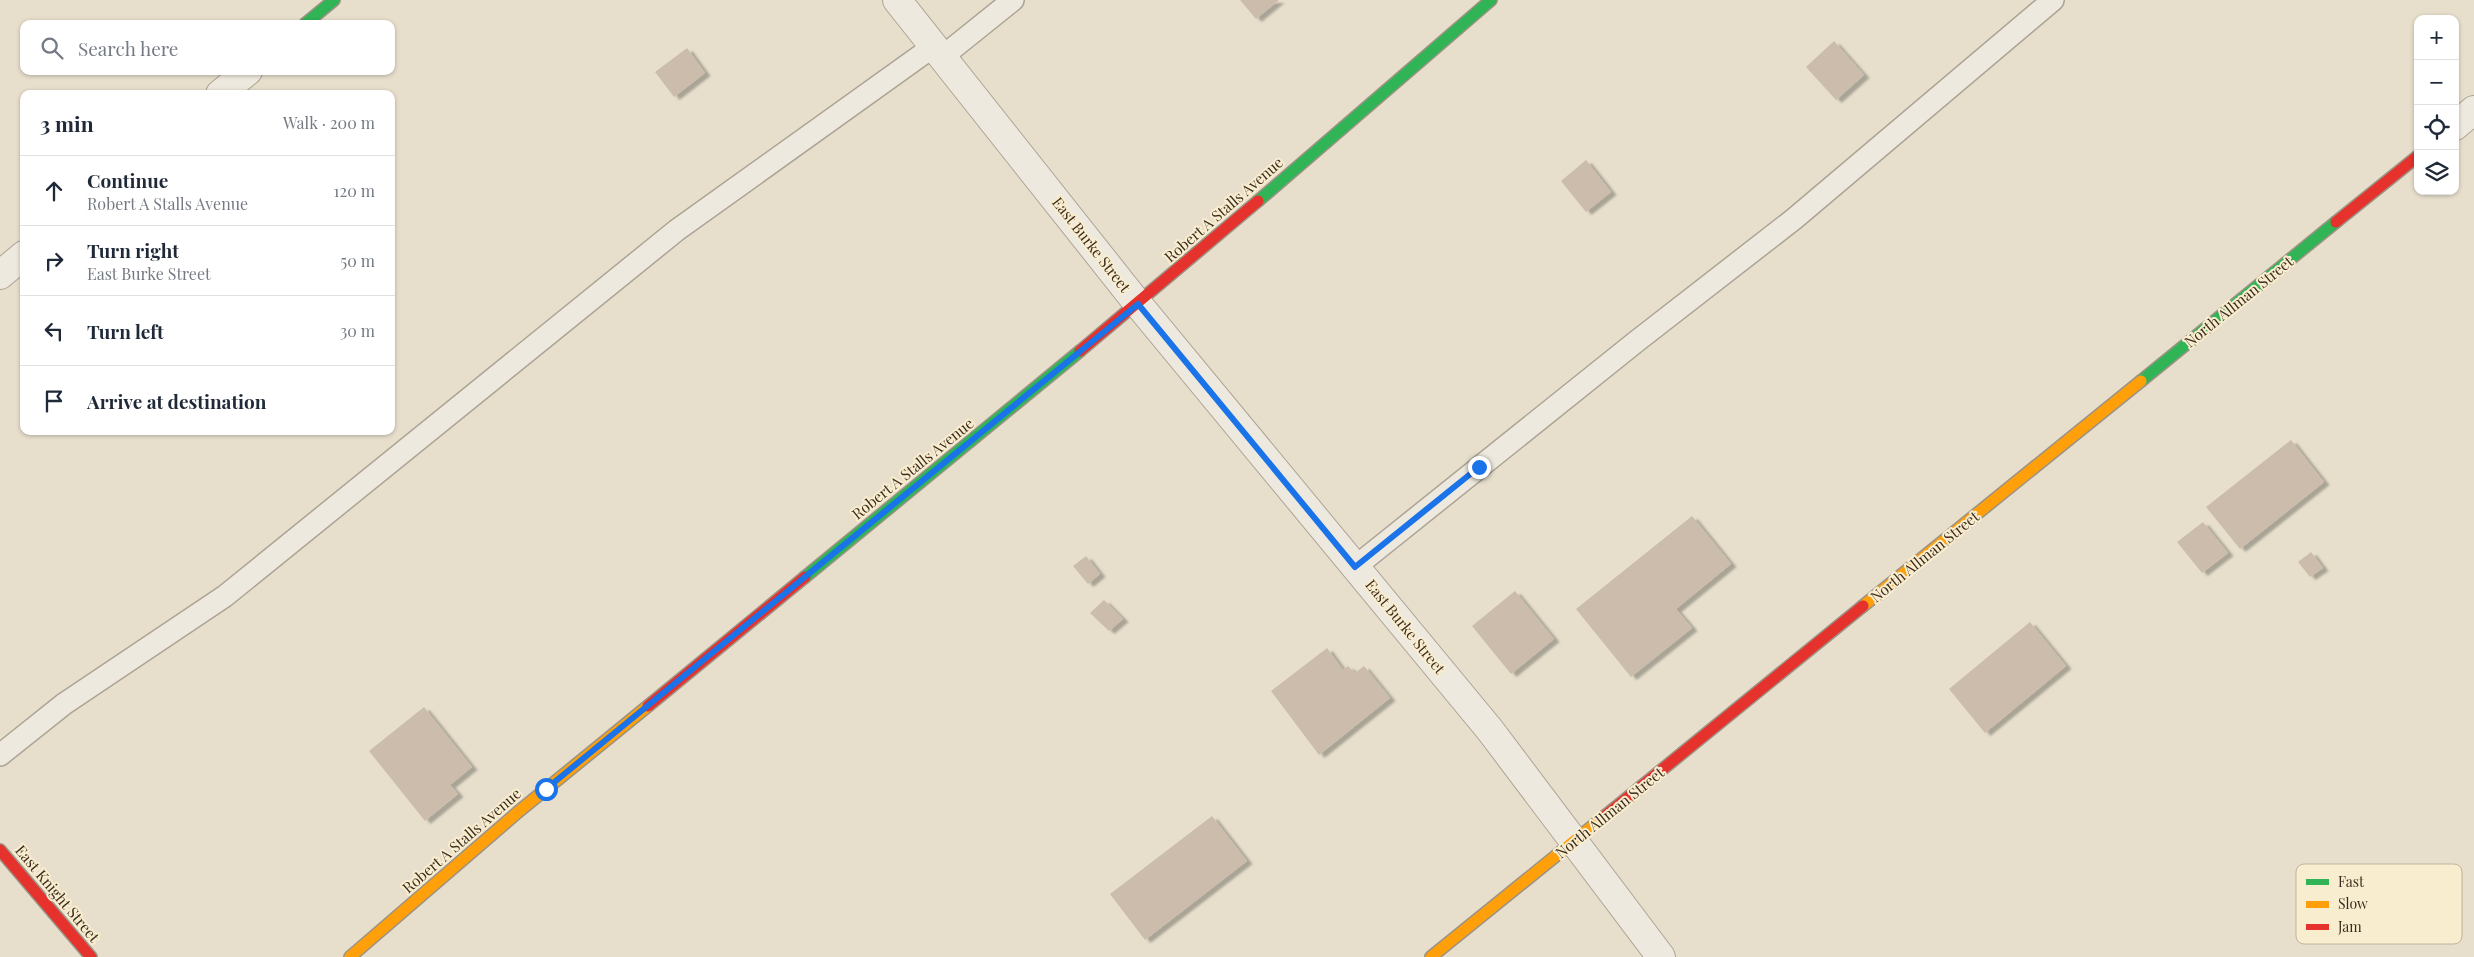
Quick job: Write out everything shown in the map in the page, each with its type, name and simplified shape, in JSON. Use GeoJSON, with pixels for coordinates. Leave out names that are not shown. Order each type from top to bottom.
{"type":"FeatureCollection","features":[{"type":"Feature","properties":{"kind":"street"},"geometry":{"type":"LineString","coordinates":[[310,20],[334,0]]}},
{"type":"Feature","properties":{"kind":"street","name":"East Burke Street"},"geometry":{"type":"LineString","coordinates":[[897,0],[1138,304],[1490,730],[1661,957]]}},
{"type":"Feature","properties":{"kind":"street","name":"Robert A Stalls Avenue"},"geometry":{"type":"LineString","coordinates":[[350,957],[518,812],[1138,304],[1492,0]]}},
{"type":"Feature","properties":{"kind":"street"},"geometry":{"type":"LineString","coordinates":[[225,90],[243,75]]}},
{"type":"Feature","properties":{"kind":"street"},"geometry":{"type":"LineString","coordinates":[[2459,123],[2474,110]]}},
{"type":"Feature","properties":{"kind":"street","name":"North Allman Street"},"geometry":{"type":"LineString","coordinates":[[1430,957],[2414,159]]}},
{"type":"Feature","properties":{"kind":"street"},"geometry":{"type":"LineString","coordinates":[[0,275],[20,258]]}},
{"type":"Feature","properties":{"kind":"street","name":"East Knight Street"},"geometry":{"type":"LineString","coordinates":[[0,850],[91,957]]}},
{"type":"Feature","properties":{"kind":"lane"},"geometry":{"type":"LineString","coordinates":[[0,755],[64,704],[225,596],[677,230],[1013,0]]}},
{"type":"Feature","properties":{"kind":"lane"},"geometry":{"type":"LineString","coordinates":[[1355,567],[1794,218],[2053,0]]}},
{"type":"Feature","properties":{"kind":"building"},"geometry":{"type":"Polygon","coordinates":[[[1240,0],[1279,0],[1256,19],[1240,0]]]}},
{"type":"Feature","properties":{"kind":"building"},"geometry":{"type":"Polygon","coordinates":[[[1834,41],[1864,75],[1836,100],[1806,67],[1834,41]]]}},
{"type":"Feature","properties":{"kind":"building"},"geometry":{"type":"Polygon","coordinates":[[[687,48],[705,73],[674,97],[655,72],[687,48]]]}},
{"type":"Feature","properties":{"kind":"building"},"geometry":{"type":"Polygon","coordinates":[[[1586,160],[1611,192],[1586,212],[1561,181],[1586,160]]]}},
{"type":"Feature","properties":{"kind":"building"},"geometry":{"type":"Polygon","coordinates":[[[2291,440],[2324,482],[2240,549],[2206,507],[2291,440]]]}},
{"type":"Feature","properties":{"kind":"building"},"geometry":{"type":"Polygon","coordinates":[[[1692,516],[1731,564],[1676,609],[1692,628],[1631,677],[1576,609],[1692,516]]]}},
{"type":"Feature","properties":{"kind":"building"},"geometry":{"type":"Polygon","coordinates":[[[2203,522],[2228,553],[2202,573],[2177,542],[2203,522]]]}},
{"type":"Feature","properties":{"kind":"building"},"geometry":{"type":"Polygon","coordinates":[[[2311,552],[2323,568],[2310,577],[2298,562],[2311,552]]]}},
{"type":"Feature","properties":{"kind":"building"},"geometry":{"type":"Polygon","coordinates":[[[1086,556],[1100,574],[1088,584],[1073,566],[1086,556]]]}},
{"type":"Feature","properties":{"kind":"building"},"geometry":{"type":"Polygon","coordinates":[[[1515,591],[1554,639],[1511,674],[1472,626],[1515,591]]]}},
{"type":"Feature","properties":{"kind":"building"},"geometry":{"type":"Polygon","coordinates":[[[1104,600],[1123,619],[1109,631],[1090,613],[1104,600]]]}},
{"type":"Feature","properties":{"kind":"building"},"geometry":{"type":"Polygon","coordinates":[[[2030,622],[2066,666],[1985,733],[1949,689],[2030,622]]]}},
{"type":"Feature","properties":{"kind":"building"},"geometry":{"type":"Polygon","coordinates":[[[1327,648],[1343,670],[1348,666],[1355,673],[1364,666],[1390,698],[1319,755],[1271,691],[1327,648]]]}},
{"type":"Feature","properties":{"kind":"building"},"geometry":{"type":"Polygon","coordinates":[[[424,707],[472,767],[450,785],[458,794],[425,821],[369,751],[424,707]]]}},
{"type":"Feature","properties":{"kind":"building"},"geometry":{"type":"Polygon","coordinates":[[[1212,816],[1247,861],[1145,940],[1110,894],[1212,816]]]}},
{"type":"Feature","properties":{"kind":"traffic: fast"},"geometry":{"type":"LineString","coordinates":[[310,20],[334,0]]}},
{"type":"Feature","properties":{"kind":"traffic: fast"},"geometry":{"type":"LineString","coordinates":[[1258,201],[1491,0]]}},
{"type":"Feature","properties":{"kind":"traffic: fast"},"geometry":{"type":"LineString","coordinates":[[2141,381],[2336,222]]}},
{"type":"Feature","properties":{"kind":"traffic: fast"},"geometry":{"type":"LineString","coordinates":[[805,577],[1080,351]]}},
{"type":"Feature","properties":{"kind":"traffic: slow"},"geometry":{"type":"LineString","coordinates":[[1863,606],[2141,381]]}},
{"type":"Feature","properties":{"kind":"traffic: slow"},"geometry":{"type":"LineString","coordinates":[[350,957],[518,812],[648,706]]}},
{"type":"Feature","properties":{"kind":"traffic: slow"},"geometry":{"type":"LineString","coordinates":[[1431,957],[1605,816]]}},
{"type":"Feature","properties":{"kind":"traffic: jam"},"geometry":{"type":"LineString","coordinates":[[2336,222],[2414,159]]}},
{"type":"Feature","properties":{"kind":"traffic: jam"},"geometry":{"type":"LineString","coordinates":[[1080,351],[1258,201]]}},
{"type":"Feature","properties":{"kind":"traffic: jam"},"geometry":{"type":"LineString","coordinates":[[648,706],[805,577]]}},
{"type":"Feature","properties":{"kind":"traffic: jam"},"geometry":{"type":"LineString","coordinates":[[1605,816],[1863,606]]}},
{"type":"Feature","properties":{"kind":"traffic: jam"},"geometry":{"type":"LineString","coordinates":[[0,850],[91,957]]}},
{"type":"Feature","properties":{"kind":"route"},"geometry":{"type":"LineString","coordinates":[[546,789],[1138,304],[1355,567],[1479,467]]}}]}
